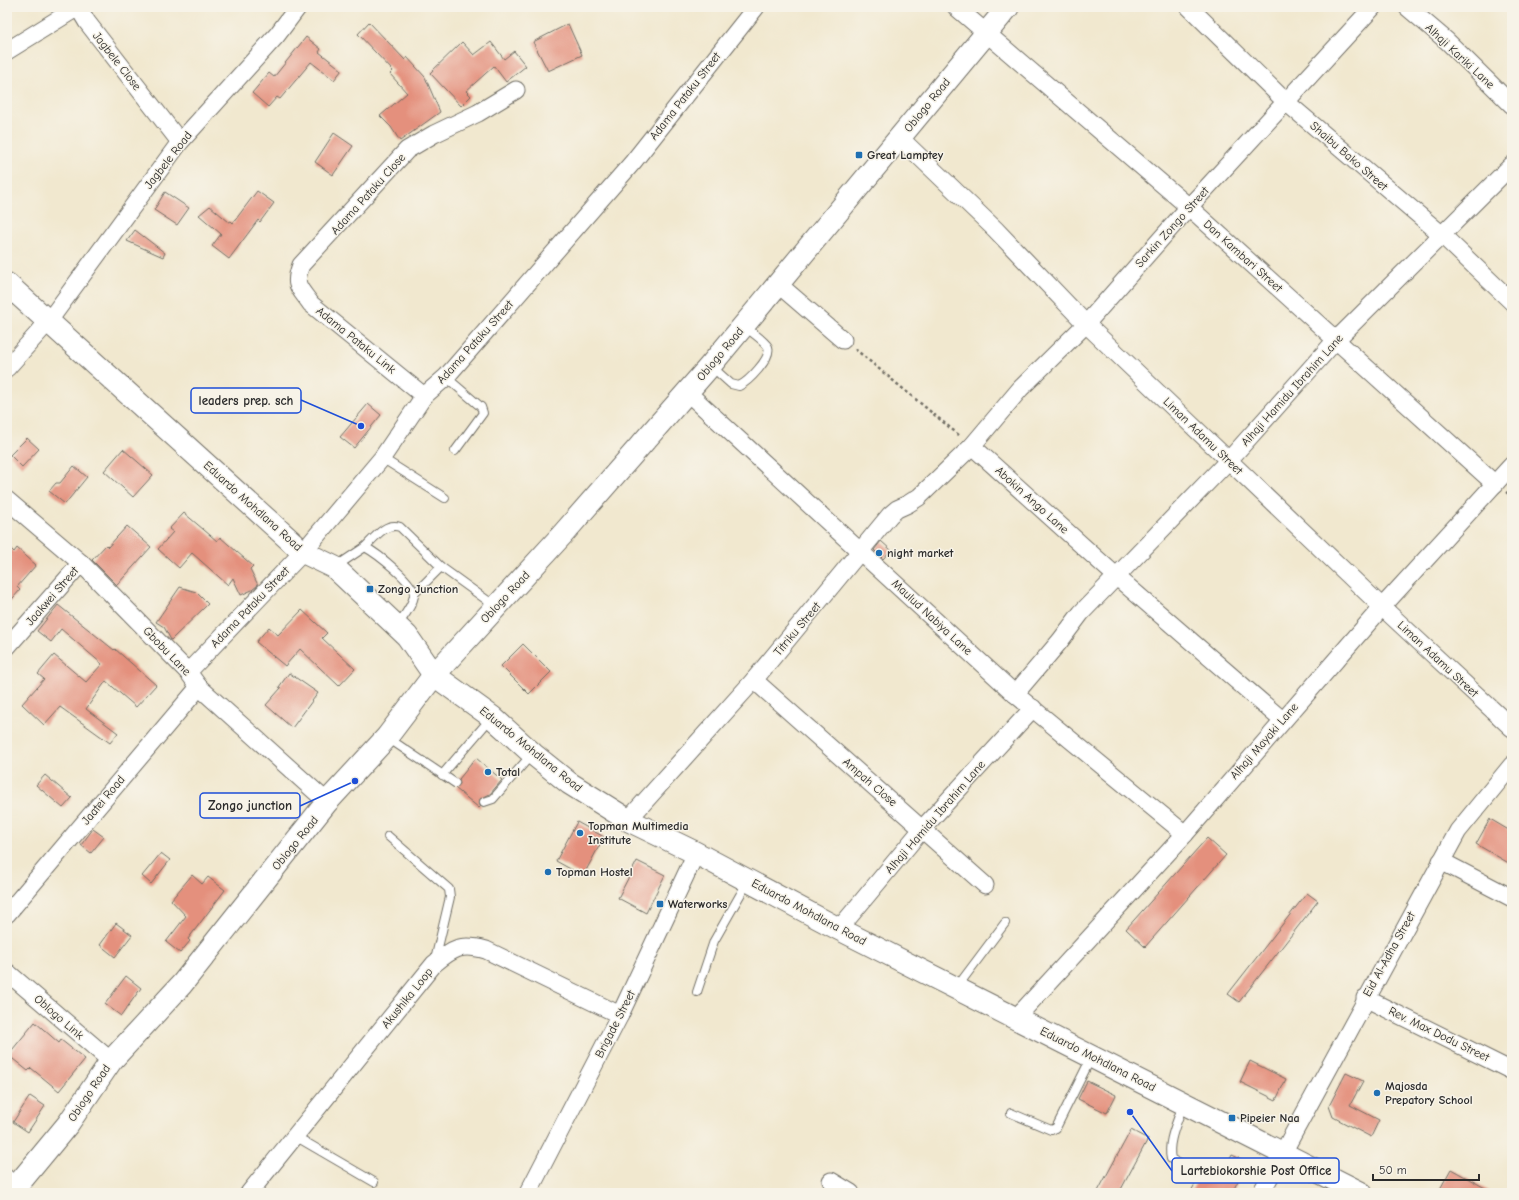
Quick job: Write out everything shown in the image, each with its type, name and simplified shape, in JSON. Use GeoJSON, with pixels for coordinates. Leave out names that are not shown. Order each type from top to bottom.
{"type":"FeatureCollection","features":[{"type":"Feature","properties":{"kind":"main road","name":"Oblogo Road"},"geometry":{"type":"LineString","coordinates":[[12,1183],[68,1124],[111,1062],[182,984],[327,802],[387,737],[434,675],[562,535],[710,366],[1008,7]]}},
{"type":"Feature","properties":{"kind":"main road","name":"Eduardo Mohdlana Road"},"geometry":{"type":"LineString","coordinates":[[7,284],[303,552],[334,567],[407,636],[434,675],[492,717],[533,754],[569,783],[628,820],[696,853],[839,929],[1361,1193]]}},
{"type":"Feature","properties":{"kind":"street","name":"Jagbele Close"},"geometry":{"type":"LineString","coordinates":[[7,51],[78,7],[87,22],[180,142]]}},
{"type":"Feature","properties":{"kind":"street","name":"Jagbele Road"},"geometry":{"type":"LineString","coordinates":[[7,368],[48,322],[180,142],[277,35],[298,7]]}},
{"type":"Feature","properties":{"kind":"street","name":"Adama Pataku Street"},"geometry":{"type":"LineString","coordinates":[[188,672],[303,552],[382,458],[424,396],[446,377],[633,162],[756,7]]}},
{"type":"Feature","properties":{"kind":"street","name":"Dan Kambari Street"},"geometry":{"type":"LineString","coordinates":[[956,7],[1189,207],[1495,484]]}},
{"type":"Feature","properties":{"kind":"street","name":"Shaibu Bako Street"},"geometry":{"type":"LineString","coordinates":[[1189,7],[1286,102],[1441,234],[1512,302]]}},
{"type":"Feature","properties":{"kind":"street","name":"Sarkin Zongo Street"},"geometry":{"type":"LineString","coordinates":[[972,446],[1020,389],[1086,324],[1189,207],[1373,7]]}},
{"type":"Feature","properties":{"kind":"street","name":"Alhaji Kariki Lane"},"geometry":{"type":"LineString","coordinates":[[1407,7],[1447,41],[1512,105]]}},
{"type":"Feature","properties":{"kind":"street","name":"Adama Pataku Close"},"geometry":{"type":"LineString","coordinates":[[296,278],[301,265],[407,150],[434,134],[478,113],[516,90]]}},
{"type":"Feature","properties":{"kind":"street","name":"Liman Adamu Street"},"geometry":{"type":"LineString","coordinates":[[900,138],[995,229],[1086,324],[1382,607],[1512,728]]}},
{"type":"Feature","properties":{"kind":"street","name":"Alhaji Hamidu Ibrahim Lane"},"geometry":{"type":"LineString","coordinates":[[1015,694],[1060,641],[1081,613],[1229,460],[1336,340],[1512,165]]}},
{"type":"Feature","properties":{"kind":"street","name":"Adama Pataku Link"},"geometry":{"type":"LineString","coordinates":[[296,278],[298,285],[311,304],[424,396]]}},
{"type":"Feature","properties":{"kind":"street"},"geometry":{"type":"LineString","coordinates":[[778,284],[843,340]]}},
{"type":"Feature","properties":{"kind":"street","name":"Maulud Nabiya Lane"},"geometry":{"type":"LineString","coordinates":[[687,392],[1015,694],[1185,834]]}},
{"type":"Feature","properties":{"kind":"street","name":"Titriku Street"},"geometry":{"type":"LineString","coordinates":[[628,820],[754,680],[894,512],[919,497],[972,446]]}},
{"type":"Feature","properties":{"kind":"street","name":"Abokin Ango Lane"},"geometry":{"type":"LineString","coordinates":[[972,446],[1117,577],[1282,720]]}},
{"type":"Feature","properties":{"kind":"street","name":"Alhaji Mayaki Lane"},"geometry":{"type":"LineString","coordinates":[[1016,1018],[1185,834],[1282,720],[1382,607],[1512,465]]}},
{"type":"Feature","properties":{"kind":"street","name":"Gbobu Lane"},"geometry":{"type":"LineString","coordinates":[[7,500],[81,563],[188,672],[199,687],[327,802]]}},
{"type":"Feature","properties":{"kind":"street","name":"Jaakwei Street"},"geometry":{"type":"LineString","coordinates":[[7,646],[81,563]]}},
{"type":"Feature","properties":{"kind":"street","name":"Ampah Close"},"geometry":{"type":"LineString","coordinates":[[754,680],[986,885]]}},
{"type":"Feature","properties":{"kind":"street","name":"Jaatei Road"},"geometry":{"type":"LineString","coordinates":[[7,914],[199,687]]}},
{"type":"Feature","properties":{"kind":"street","name":"Alhaji Hamidu Ibrahim Lane"},"geometry":{"type":"LineString","coordinates":[[839,929],[923,828],[1033,708]]}},
{"type":"Feature","properties":{"kind":"street","name":"Eid Al-Adha Street"},"geometry":{"type":"LineString","coordinates":[[1260,1193],[1365,998],[1458,831],[1512,765]]}},
{"type":"Feature","properties":{"kind":"street","name":"Brigade Street"},"geometry":{"type":"LineString","coordinates":[[528,1193],[620,1016],[696,853]]}},
{"type":"Feature","properties":{"kind":"street"},"geometry":{"type":"LineString","coordinates":[[1441,861],[1512,898]]}},
{"type":"Feature","properties":{"kind":"street","name":"Akushika Loop"},"geometry":{"type":"LineString","coordinates":[[249,1193],[434,964],[453,950],[471,945],[486,950],[620,1016]]}},
{"type":"Feature","properties":{"kind":"street","name":"Oblogo Link"},"geometry":{"type":"LineString","coordinates":[[7,972],[111,1062]]}},
{"type":"Feature","properties":{"kind":"street","name":"Rev. Max Dodu Street"},"geometry":{"type":"LineString","coordinates":[[1365,998],[1512,1071]]}},
{"type":"Feature","properties":{"kind":"street"},"geometry":{"type":"LineString","coordinates":[[831,1181],[851,1193]]}},
{"type":"Feature","properties":{"kind":"lane"},"geometry":{"type":"LineString","coordinates":[[710,366],[732,384],[739,386],[745,384],[766,360],[768,347],[744,326]]}},
{"type":"Feature","properties":{"kind":"lane"},"geometry":{"type":"LineString","coordinates":[[446,377],[481,407],[483,413],[455,451]]}},
{"type":"Feature","properties":{"kind":"lane"},"geometry":{"type":"LineString","coordinates":[[382,458],[445,498]]}},
{"type":"Feature","properties":{"kind":"lane"},"geometry":{"type":"LineString","coordinates":[[334,567],[365,547],[388,526],[395,525],[400,527],[440,567],[495,607]]}},
{"type":"Feature","properties":{"kind":"lane"},"geometry":{"type":"LineString","coordinates":[[365,547],[381,556],[411,586],[414,594]]}},
{"type":"Feature","properties":{"kind":"lane"},"geometry":{"type":"LineString","coordinates":[[397,626],[411,604],[414,594],[440,567]]}},
{"type":"Feature","properties":{"kind":"lane"},"geometry":{"type":"LineString","coordinates":[[442,775],[492,717]]}},
{"type":"Feature","properties":{"kind":"lane"},"geometry":{"type":"LineString","coordinates":[[387,737],[455,783]]}},
{"type":"Feature","properties":{"kind":"lane"},"geometry":{"type":"LineString","coordinates":[[484,802],[493,799],[533,754]]}},
{"type":"Feature","properties":{"kind":"lane"},"geometry":{"type":"LineString","coordinates":[[388,836],[449,889],[450,897],[434,964]]}},
{"type":"Feature","properties":{"kind":"lane"},"geometry":{"type":"LineString","coordinates":[[697,992],[714,941],[748,880]]}},
{"type":"Feature","properties":{"kind":"lane"},"geometry":{"type":"LineString","coordinates":[[957,988],[1005,923]]}},
{"type":"Feature","properties":{"kind":"lane"},"geometry":{"type":"LineString","coordinates":[[1011,1113],[1051,1130],[1056,1128],[1091,1056]]}},
{"type":"Feature","properties":{"kind":"lane"},"geometry":{"type":"LineString","coordinates":[[1184,1103],[1170,1145],[1171,1159],[1196,1173]]}},
{"type":"Feature","properties":{"kind":"lane"},"geometry":{"type":"LineString","coordinates":[[295,1136],[374,1182]]}},
{"type":"Feature","properties":{"kind":"path"},"geometry":{"type":"LineString","coordinates":[[843,340],[972,446]]}},
{"type":"Feature","properties":{"kind":"building"},"geometry":{"type":"Polygon","coordinates":[[[369,22],[405,60],[407,57],[425,77],[440,112],[400,141],[391,127],[380,116],[407,93],[390,74],[393,71],[358,34],[369,22]]]}},
{"type":"Feature","properties":{"kind":"building"},"geometry":{"type":"Polygon","coordinates":[[[568,24],[582,55],[548,71],[533,42],[568,24]]]}},
{"type":"Feature","properties":{"kind":"building"},"geometry":{"type":"Polygon","coordinates":[[[306,37],[321,49],[319,52],[342,70],[334,80],[311,62],[280,99],[277,97],[268,107],[252,93],[269,73],[274,77],[306,37]]]}},
{"type":"Feature","properties":{"kind":"building"},"geometry":{"type":"Polygon","coordinates":[[[462,42],[474,55],[491,42],[504,59],[514,51],[526,66],[506,82],[494,66],[466,91],[471,96],[461,106],[430,73],[462,42]]]}},
{"type":"Feature","properties":{"kind":"building"},"geometry":{"type":"Polygon","coordinates":[[[334,133],[353,146],[333,175],[315,162],[334,133]]]}},
{"type":"Feature","properties":{"kind":"building"},"geometry":{"type":"Polygon","coordinates":[[[257,191],[274,203],[260,222],[258,220],[229,259],[212,246],[221,234],[199,215],[210,206],[229,222],[231,221],[233,223],[257,191]]]}},
{"type":"Feature","properties":{"kind":"building"},"geometry":{"type":"Polygon","coordinates":[[[165,192],[189,208],[177,225],[154,210],[165,192]]]}},
{"type":"Feature","properties":{"kind":"building"},"geometry":{"type":"Polygon","coordinates":[[[135,230],[165,253],[163,257],[127,241],[135,230]]]}},
{"type":"Feature","properties":{"kind":"building"},"geometry":{"type":"Polygon","coordinates":[[[368,404],[381,415],[354,448],[340,437],[368,404]]]}},
{"type":"Feature","properties":{"kind":"building"},"geometry":{"type":"Polygon","coordinates":[[[27,438],[39,449],[22,467],[10,455],[27,438]]]}},
{"type":"Feature","properties":{"kind":"building"},"geometry":{"type":"Polygon","coordinates":[[[123,449],[153,475],[133,497],[104,471],[123,449]]]}},
{"type":"Feature","properties":{"kind":"building"},"geometry":{"type":"Polygon","coordinates":[[[74,466],[87,477],[65,504],[49,491],[56,483],[60,483],[74,466]]]}},
{"type":"Feature","properties":{"kind":"building"},"geometry":{"type":"Polygon","coordinates":[[[184,513],[217,541],[220,537],[253,566],[250,569],[258,585],[252,590],[241,595],[233,578],[228,585],[192,553],[179,568],[158,549],[173,532],[169,529],[184,513]]]}},
{"type":"Feature","properties":{"kind":"building"},"geometry":{"type":"Polygon","coordinates":[[[127,526],[151,547],[117,585],[92,560],[106,545],[108,547],[127,526]]]}},
{"type":"Feature","properties":{"kind":"building"},"geometry":{"type":"Polygon","coordinates":[[[881,541],[891,550],[883,559],[874,550],[881,541]]]}},
{"type":"Feature","properties":{"kind":"building"},"geometry":{"type":"Polygon","coordinates":[[[7,545],[14,552],[17,548],[36,565],[17,587],[20,590],[7,605],[7,545]]]}},
{"type":"Feature","properties":{"kind":"building"},"geometry":{"type":"Polygon","coordinates":[[[180,587],[196,592],[208,604],[171,640],[164,627],[156,622],[180,587]]]}},
{"type":"Feature","properties":{"kind":"building"},"geometry":{"type":"Polygon","coordinates":[[[58,605],[114,650],[115,649],[156,685],[136,707],[106,681],[86,709],[118,733],[110,743],[60,707],[44,725],[22,704],[44,679],[38,674],[54,655],[86,682],[102,664],[61,629],[51,642],[37,631],[58,605]]]}},
{"type":"Feature","properties":{"kind":"building"},"geometry":{"type":"Polygon","coordinates":[[[302,610],[327,633],[322,638],[355,669],[339,686],[300,649],[285,666],[256,642],[269,627],[278,635],[302,610]]]}},
{"type":"Feature","properties":{"kind":"building"},"geometry":{"type":"Polygon","coordinates":[[[523,644],[551,672],[529,694],[501,666],[523,644]]]}},
{"type":"Feature","properties":{"kind":"building"},"geometry":{"type":"Polygon","coordinates":[[[289,673],[318,693],[292,728],[266,705],[281,688],[279,687],[289,673]]]}},
{"type":"Feature","properties":{"kind":"building"},"geometry":{"type":"Polygon","coordinates":[[[476,758],[502,780],[490,794],[480,799],[479,803],[481,806],[479,808],[455,788],[460,784],[459,779],[476,758]]]}},
{"type":"Feature","properties":{"kind":"building"},"geometry":{"type":"Polygon","coordinates":[[[45,775],[72,798],[63,808],[36,785],[45,775]]]}},
{"type":"Feature","properties":{"kind":"building"},"geometry":{"type":"Polygon","coordinates":[[[1490,819],[1512,832],[1512,865],[1476,844],[1490,819]]]}},
{"type":"Feature","properties":{"kind":"building"},"geometry":{"type":"Polygon","coordinates":[[[577,822],[604,837],[583,876],[556,861],[577,822]]]}},
{"type":"Feature","properties":{"kind":"building"},"geometry":{"type":"Polygon","coordinates":[[[93,829],[104,837],[91,853],[81,845],[93,829]]]}},
{"type":"Feature","properties":{"kind":"building"},"geometry":{"type":"Polygon","coordinates":[[[1207,838],[1226,855],[1145,947],[1126,929],[1207,838]]]}},
{"type":"Feature","properties":{"kind":"building"},"geometry":{"type":"Polygon","coordinates":[[[161,853],[170,860],[151,884],[142,876],[161,853]]]}},
{"type":"Feature","properties":{"kind":"building"},"geometry":{"type":"Polygon","coordinates":[[[637,861],[665,875],[646,913],[618,898],[637,861]]]}},
{"type":"Feature","properties":{"kind":"building"},"geometry":{"type":"Polygon","coordinates":[[[192,875],[202,884],[208,877],[225,890],[188,939],[190,941],[180,953],[166,942],[186,916],[171,900],[192,875]]]}},
{"type":"Feature","properties":{"kind":"building"},"geometry":{"type":"Polygon","coordinates":[[[1307,893],[1318,901],[1239,1002],[1228,994],[1307,893]]]}},
{"type":"Feature","properties":{"kind":"building"},"geometry":{"type":"Polygon","coordinates":[[[116,923],[132,935],[115,957],[100,945],[116,923]]]}},
{"type":"Feature","properties":{"kind":"building"},"geometry":{"type":"Polygon","coordinates":[[[126,976],[141,988],[121,1016],[105,1004],[126,976]]]}},
{"type":"Feature","properties":{"kind":"building"},"geometry":{"type":"Polygon","coordinates":[[[35,1022],[59,1043],[61,1040],[85,1059],[59,1091],[31,1068],[28,1071],[8,1055],[35,1022]]]}},
{"type":"Feature","properties":{"kind":"building"},"geometry":{"type":"Polygon","coordinates":[[[1250,1061],[1286,1079],[1276,1100],[1240,1082],[1250,1061]]]}},
{"type":"Feature","properties":{"kind":"building"},"geometry":{"type":"Polygon","coordinates":[[[1346,1073],[1363,1081],[1350,1105],[1379,1120],[1371,1137],[1333,1117],[1329,1106],[1346,1073]]]}},
{"type":"Feature","properties":{"kind":"building"},"geometry":{"type":"Polygon","coordinates":[[[1087,1081],[1116,1095],[1107,1113],[1078,1099],[1087,1081]]]}},
{"type":"Feature","properties":{"kind":"building"},"geometry":{"type":"Polygon","coordinates":[[[30,1096],[45,1106],[28,1132],[13,1122],[30,1096]]]}},
{"type":"Feature","properties":{"kind":"building"},"geometry":{"type":"Polygon","coordinates":[[[1131,1130],[1148,1139],[1119,1193],[1097,1193],[1131,1130]]]}},
{"type":"Feature","properties":{"kind":"building"},"geometry":{"type":"Polygon","coordinates":[[[1232,1155],[1247,1162],[1232,1193],[1190,1193],[1204,1168],[1221,1177],[1232,1155]]]}},
{"type":"Feature","properties":{"kind":"building"},"geometry":{"type":"Polygon","coordinates":[[[1451,1169],[1494,1193],[1448,1193],[1440,1189],[1451,1169]]]}},
{"type":"Feature","properties":{"kind":"place","name":"Great Lamptey"},"geometry":{"type":"Point","coordinates":[859,155]}},
{"type":"Feature","properties":{"kind":"place","name":"leaders prep. sch"},"geometry":{"type":"Point","coordinates":[361,426]}},
{"type":"Feature","properties":{"kind":"place","name":"night market"},"geometry":{"type":"Point","coordinates":[879,553]}},
{"type":"Feature","properties":{"kind":"place","name":"Zongo Junction"},"geometry":{"type":"Point","coordinates":[370,589]}},
{"type":"Feature","properties":{"kind":"place","name":"Total"},"geometry":{"type":"Point","coordinates":[488,772]}},
{"type":"Feature","properties":{"kind":"place","name":"Zongo junction"},"geometry":{"type":"Point","coordinates":[355,781]}},
{"type":"Feature","properties":{"kind":"place","name":"Topman Multimedia Institute"},"geometry":{"type":"Point","coordinates":[580,833]}},
{"type":"Feature","properties":{"kind":"place","name":"Topman Hostel"},"geometry":{"type":"Point","coordinates":[548,872]}},
{"type":"Feature","properties":{"kind":"place","name":"Waterworks"},"geometry":{"type":"Point","coordinates":[660,904]}},
{"type":"Feature","properties":{"kind":"place","name":"Majosda Prepatory School"},"geometry":{"type":"Point","coordinates":[1377,1093]}},
{"type":"Feature","properties":{"kind":"place","name":"Lartebiokorshie Post Office"},"geometry":{"type":"Point","coordinates":[1130,1112]}},
{"type":"Feature","properties":{"kind":"place","name":"Pipeier Naa"},"geometry":{"type":"Point","coordinates":[1232,1118]}}]}
